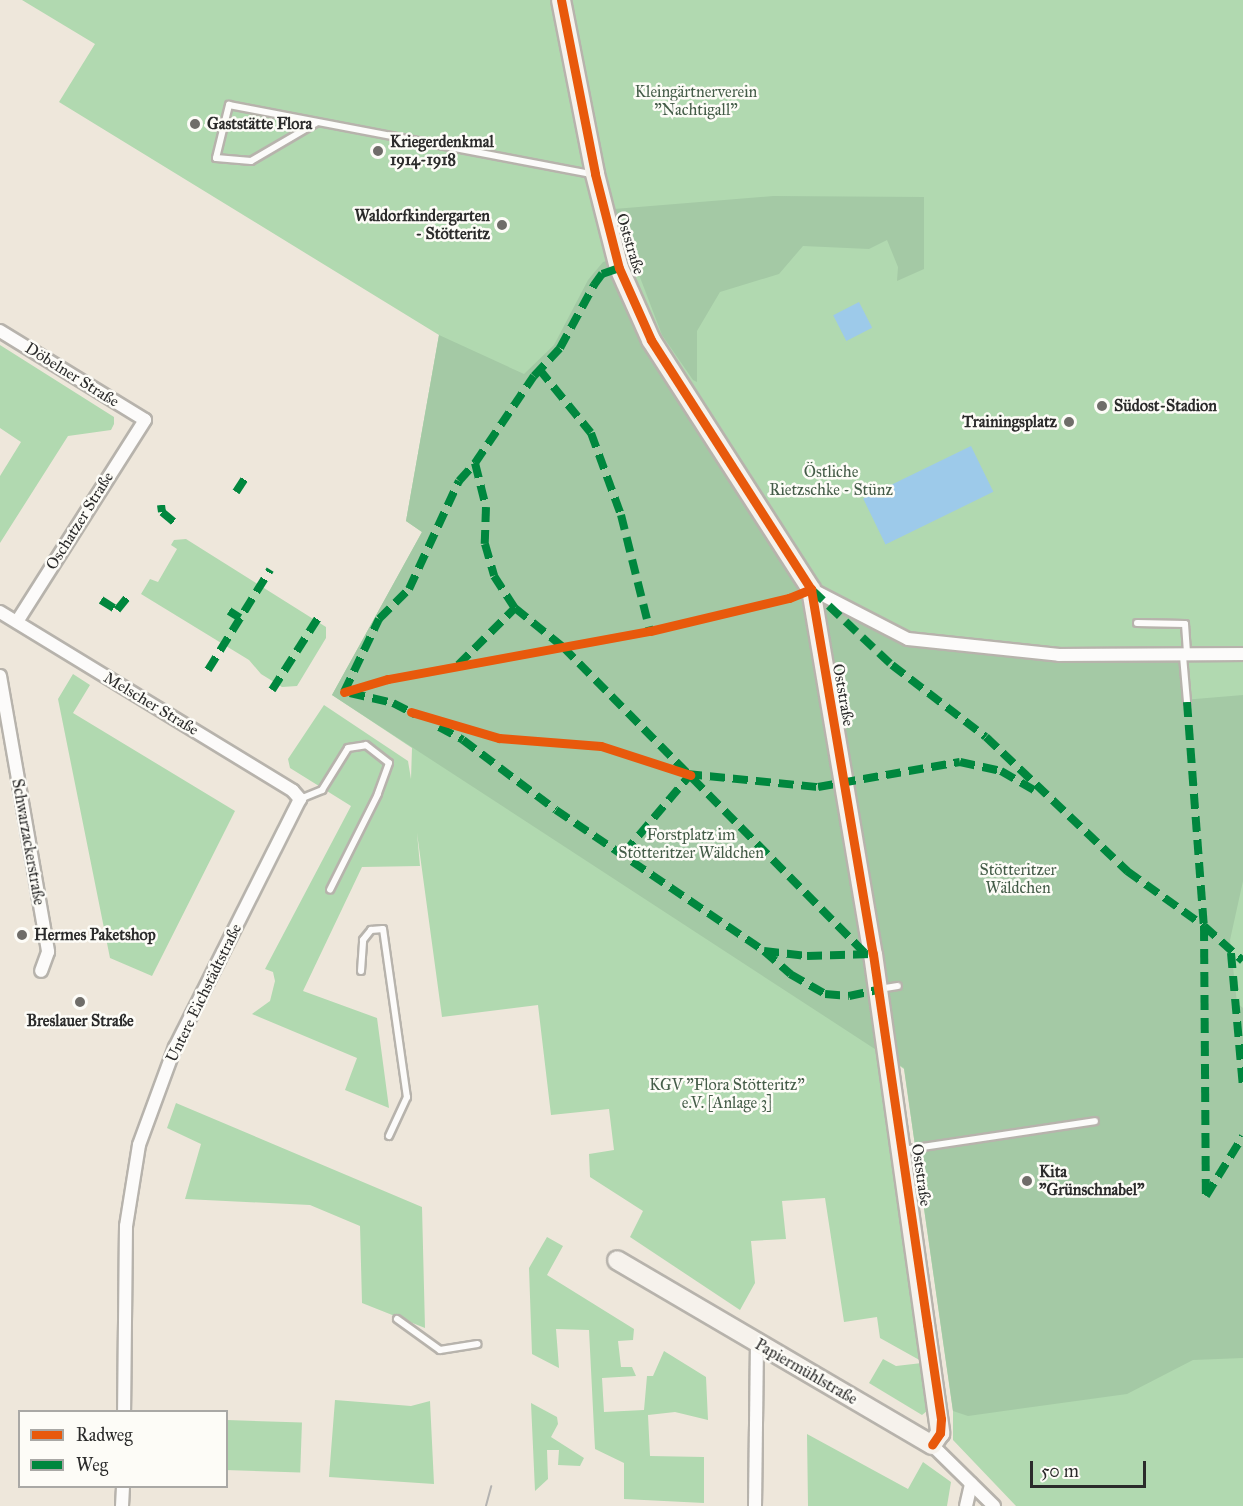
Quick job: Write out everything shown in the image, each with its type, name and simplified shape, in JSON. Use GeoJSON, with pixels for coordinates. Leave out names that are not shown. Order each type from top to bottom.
{"type":"FeatureCollection","features":[{"type":"Feature","properties":{"kind":"street","name":"Oststraße"},"geometry":{"type":"LineString","coordinates":[[561,0],[594,174],[619,268],[651,340],[811,589],[878,990],[941,1419],[940,1433],[932,1445]]}},
{"type":"Feature","properties":{"kind":"street","name":"Döbelner Straße"},"geometry":{"type":"LineString","coordinates":[[0,331],[145,420]]}},
{"type":"Feature","properties":{"kind":"street","name":"Oschatzer Straße"},"geometry":{"type":"LineString","coordinates":[[17,622],[145,420]]}},
{"type":"Feature","properties":{"kind":"street"},"geometry":{"type":"LineString","coordinates":[[811,589],[908,639],[996,651],[1185,656],[1243,654]]}},
{"type":"Feature","properties":{"kind":"street","name":"Melscher Straße"},"geometry":{"type":"LineString","coordinates":[[0,612],[293,791],[300,799]]}},
{"type":"Feature","properties":{"kind":"street","name":"Schwarzackerstraße"},"geometry":{"type":"LineString","coordinates":[[0,676],[48,951],[41,971]]}},
{"type":"Feature","properties":{"kind":"street","name":"Untere Eichstädtstraße"},"geometry":{"type":"LineString","coordinates":[[124,1410],[126,1226],[139,1145],[175,1047],[300,799]]}},
{"type":"Feature","properties":{"kind":"street","name":"Papiermühlstraße"},"geometry":{"type":"LineString","coordinates":[[617,1260],[932,1445],[994,1506]]}},
{"type":"Feature","properties":{"kind":"street"},"geometry":{"type":"LineString","coordinates":[[755,1506],[757,1344]]}},
{"type":"Feature","properties":{"kind":"street"},"geometry":{"type":"LineString","coordinates":[[966,1506],[971,1484]]}},
{"type":"Feature","properties":{"kind":"street"},"geometry":{"type":"LineString","coordinates":[[122,1506],[123,1488]]}},
{"type":"Feature","properties":{"kind":"lane"},"geometry":{"type":"LineString","coordinates":[[316,123],[251,161],[216,158],[229,105],[594,174]]}},
{"type":"Feature","properties":{"kind":"lane"},"geometry":{"type":"LineString","coordinates":[[1137,623],[1185,624],[1187,702]]}},
{"type":"Feature","properties":{"kind":"lane"},"geometry":{"type":"LineString","coordinates":[[300,799],[322,790],[348,748],[366,745],[389,763],[378,794],[330,890]]}},
{"type":"Feature","properties":{"kind":"lane"},"geometry":{"type":"LineString","coordinates":[[361,971],[363,940],[371,930],[383,928],[407,1097],[389,1136]]}},
{"type":"Feature","properties":{"kind":"lane"},"geometry":{"type":"LineString","coordinates":[[878,990],[898,986]]}},
{"type":"Feature","properties":{"kind":"lane"},"geometry":{"type":"LineString","coordinates":[[902,1150],[1095,1121]]}},
{"type":"Feature","properties":{"kind":"lane"},"geometry":{"type":"LineString","coordinates":[[397,1318],[440,1350],[478,1344]]}},
{"type":"Feature","properties":{"kind":"green space","name":"Östliche Rietzschke - Stünz"},"geometry":{"type":"Polygon","coordinates":[[[22,0],[1243,0],[1243,1506],[1016,1506],[953,1440],[953,1411],[904,1069],[882,1054],[923,1362],[880,1338],[877,1317],[844,1322],[825,1198],[782,1201],[786,1239],[751,1241],[755,1283],[740,1310],[630,1237],[643,1211],[590,1177],[589,1154],[614,1150],[609,1109],[551,1115],[538,1005],[442,1017],[417,833],[420,866],[362,867],[303,991],[377,1018],[389,1108],[345,1090],[357,1058],[252,1014],[270,1001],[275,981],[273,972],[265,969],[351,806],[290,768],[288,759],[324,705],[408,761],[411,779],[412,748],[332,695],[422,532],[406,521],[439,335],[59,102],[95,44],[22,0]]]}},
{"type":"Feature","properties":{"kind":"green space"},"geometry":{"type":"Polygon","coordinates":[[[773,196],[924,197],[924,269],[897,281],[898,267],[887,240],[869,249],[803,246],[779,274],[720,292],[697,331],[697,382],[693,380],[662,335],[614,209],[773,196]]]}},
{"type":"Feature","properties":{"kind":"green space","name":"Stötteritzer Wäldchen"},"geometry":{"type":"Polygon","coordinates":[[[610,260],[641,343],[717,455],[801,590],[904,643],[1053,661],[1181,661],[1183,700],[1243,695],[1243,881],[1230,940],[1237,1003],[1243,1008],[1243,1358],[1193,1360],[1127,1394],[968,1416],[953,1411],[904,1068],[332,695],[422,532],[406,521],[439,335],[524,374],[554,345],[588,280],[603,262],[610,260]]]}},
{"type":"Feature","properties":{"kind":"green space"},"geometry":{"type":"Polygon","coordinates":[[[0,345],[114,417],[114,424],[111,430],[68,436],[0,543],[0,476],[21,442],[0,428],[0,345]]]}},
{"type":"Feature","properties":{"kind":"green space"},"geometry":{"type":"Polygon","coordinates":[[[186,539],[326,627],[326,638],[297,686],[282,687],[261,674],[249,660],[141,594],[150,579],[158,582],[177,549],[171,545],[174,540],[186,539]]]}},
{"type":"Feature","properties":{"kind":"green space"},"geometry":{"type":"Polygon","coordinates":[[[73,674],[90,685],[73,713],[235,811],[152,976],[110,958],[58,699],[73,674]]]}},
{"type":"Feature","properties":{"kind":"green space"},"geometry":{"type":"Polygon","coordinates":[[[176,1103],[422,1207],[425,1328],[362,1303],[360,1226],[310,1205],[185,1199],[201,1144],[167,1128],[176,1103]]]}},
{"type":"Feature","properties":{"kind":"green space"},"geometry":{"type":"Polygon","coordinates":[[[547,1237],[563,1246],[547,1275],[634,1329],[633,1340],[618,1341],[621,1367],[632,1367],[636,1376],[602,1378],[604,1412],[644,1410],[647,1376],[653,1376],[664,1351],[706,1377],[708,1420],[675,1412],[648,1415],[650,1456],[704,1457],[704,1503],[624,1499],[624,1463],[595,1449],[589,1330],[556,1329],[559,1368],[532,1354],[529,1268],[547,1237]]]}},
{"type":"Feature","properties":{"kind":"green space"},"geometry":{"type":"Polygon","coordinates":[[[883,1359],[896,1366],[922,1363],[927,1411],[922,1415],[869,1383],[883,1359]]]}},
{"type":"Feature","properties":{"kind":"green space"},"geometry":{"type":"Polygon","coordinates":[[[335,1400],[411,1406],[430,1401],[434,1484],[329,1477],[335,1400]]]}},
{"type":"Feature","properties":{"kind":"green space"},"geometry":{"type":"Polygon","coordinates":[[[531,1403],[557,1417],[558,1424],[551,1437],[584,1458],[580,1466],[558,1465],[559,1450],[547,1450],[548,1479],[535,1491],[531,1403]]]}},
{"type":"Feature","properties":{"kind":"green space"},"geometry":{"type":"Polygon","coordinates":[[[228,1420],[302,1423],[300,1473],[228,1470],[228,1420]]]}},
{"type":"Feature","properties":{"kind":"green space"},"geometry":{"type":"Polygon","coordinates":[[[807,1434],[908,1489],[923,1462],[951,1482],[947,1506],[808,1506],[807,1434]]]}},
{"type":"Feature","properties":{"kind":"water"},"geometry":{"type":"Polygon","coordinates":[[[859,302],[872,328],[846,341],[833,315],[859,302]]]}},
{"type":"Feature","properties":{"kind":"water"},"geometry":{"type":"Polygon","coordinates":[[[971,446],[993,492],[886,544],[863,499],[971,446]]]}},
{"type":"Feature","properties":{"kind":"tram line"},"geometry":{"type":"LineString","coordinates":[[486,1506],[491,1487]]}},
{"type":"Feature","properties":{"kind":"marked path"},"geometry":{"type":"LineString","coordinates":[[344,692],[379,619],[409,589],[459,481],[475,463],[534,376],[560,348],[602,274],[619,268]]}},
{"type":"Feature","properties":{"kind":"marked path"},"geometry":{"type":"LineString","coordinates":[[539,369],[591,433],[621,515],[650,631]]}},
{"type":"Feature","properties":{"kind":"marked path"},"geometry":{"type":"LineString","coordinates":[[475,463],[486,507],[485,544],[494,576],[515,608],[563,647],[866,954]]}},
{"type":"Feature","properties":{"kind":"marked path"},"geometry":{"type":"LineString","coordinates":[[236,492],[247,475]]}},
{"type":"Feature","properties":{"kind":"marked path"},"geometry":{"type":"LineString","coordinates":[[161,505],[162,512],[174,522]]}},
{"type":"Feature","properties":{"kind":"marked path"},"geometry":{"type":"LineString","coordinates":[[208,670],[270,570]]}},
{"type":"Feature","properties":{"kind":"marked path"},"geometry":{"type":"LineString","coordinates":[[812,590],[892,665],[986,737],[1127,871],[1204,926],[1243,961]]}},
{"type":"Feature","properties":{"kind":"marked path"},"geometry":{"type":"LineString","coordinates":[[101,600],[117,610],[130,594]]}},
{"type":"Feature","properties":{"kind":"marked path"},"geometry":{"type":"LineString","coordinates":[[458,665],[515,608]]}},
{"type":"Feature","properties":{"kind":"marked path"},"geometry":{"type":"LineString","coordinates":[[229,611],[240,618]]}},
{"type":"Feature","properties":{"kind":"marked path"},"geometry":{"type":"LineString","coordinates":[[272,690],[320,615]]}},
{"type":"Feature","properties":{"kind":"marked path"},"geometry":{"type":"LineString","coordinates":[[350,693],[393,703],[415,714]]}},
{"type":"Feature","properties":{"kind":"marked path"},"geometry":{"type":"LineString","coordinates":[[1187,702],[1204,926],[1206,1196]]}},
{"type":"Feature","properties":{"kind":"marked path"},"geometry":{"type":"LineString","coordinates":[[439,727],[463,740],[556,810],[764,951],[790,974],[825,994],[849,996],[878,990]]}},
{"type":"Feature","properties":{"kind":"marked path"},"geometry":{"type":"LineString","coordinates":[[687,774],[818,787],[960,762],[1001,771],[1034,790]]}},
{"type":"Feature","properties":{"kind":"marked path"},"geometry":{"type":"LineString","coordinates":[[624,853],[690,775]]}},
{"type":"Feature","properties":{"kind":"marked path"},"geometry":{"type":"LineString","coordinates":[[764,951],[807,956],[872,954]]}},
{"type":"Feature","properties":{"kind":"marked path"},"geometry":{"type":"LineString","coordinates":[[1231,953],[1243,1087]]}},
{"type":"Feature","properties":{"kind":"marked path"},"geometry":{"type":"LineString","coordinates":[[1206,1196],[1243,1136]]}},
{"type":"Feature","properties":{"kind":"cycle path"},"geometry":{"type":"LineString","coordinates":[[561,0],[595,174],[619,268],[651,340],[811,589],[873,954],[941,1419],[940,1433],[932,1445]]}},
{"type":"Feature","properties":{"kind":"cycle path"},"geometry":{"type":"LineString","coordinates":[[344,692],[388,679],[650,631],[789,598],[811,589]]}},
{"type":"Feature","properties":{"kind":"cycle path"},"geometry":{"type":"LineString","coordinates":[[411,712],[499,738],[601,746],[690,775]]}},
{"type":"Feature","properties":{"kind":"place","name":"Gaststätte Flora"},"geometry":{"type":"Point","coordinates":[195,124]}},
{"type":"Feature","properties":{"kind":"place","name":"Kriegerdenkmal 1914-1918"},"geometry":{"type":"Point","coordinates":[378,151]}},
{"type":"Feature","properties":{"kind":"place","name":"Waldorfkindergarten - Stötteritz"},"geometry":{"type":"Point","coordinates":[502,225]}},
{"type":"Feature","properties":{"kind":"place","name":"Südost-Stadion"},"geometry":{"type":"Point","coordinates":[1102,406]}},
{"type":"Feature","properties":{"kind":"place","name":"Trainingsplatz"},"geometry":{"type":"Point","coordinates":[1069,422]}},
{"type":"Feature","properties":{"kind":"place","name":"Hermes Paketshop"},"geometry":{"type":"Point","coordinates":[22,935]}},
{"type":"Feature","properties":{"kind":"place","name":"Breslauer Straße"},"geometry":{"type":"Point","coordinates":[80,1002]}},
{"type":"Feature","properties":{"kind":"place","name":"Kita \"Grünschnabel\""},"geometry":{"type":"Point","coordinates":[1027,1181]}},
{"type":"Feature","properties":{"kind":"park label","name":"Kleingärtnerverein \"Nachtigall\""},"geometry":{"type":"Point","coordinates":[696,101]}},
{"type":"Feature","properties":{"kind":"park label","name":"Forstplatz im Stötteritzer Wäldchen"},"geometry":{"type":"Point","coordinates":[691,844]}},
{"type":"Feature","properties":{"kind":"park label","name":"KGV \"Flora Stötteritz\" e.V. [Anlage 3]"},"geometry":{"type":"Point","coordinates":[727,1094]}}]}
